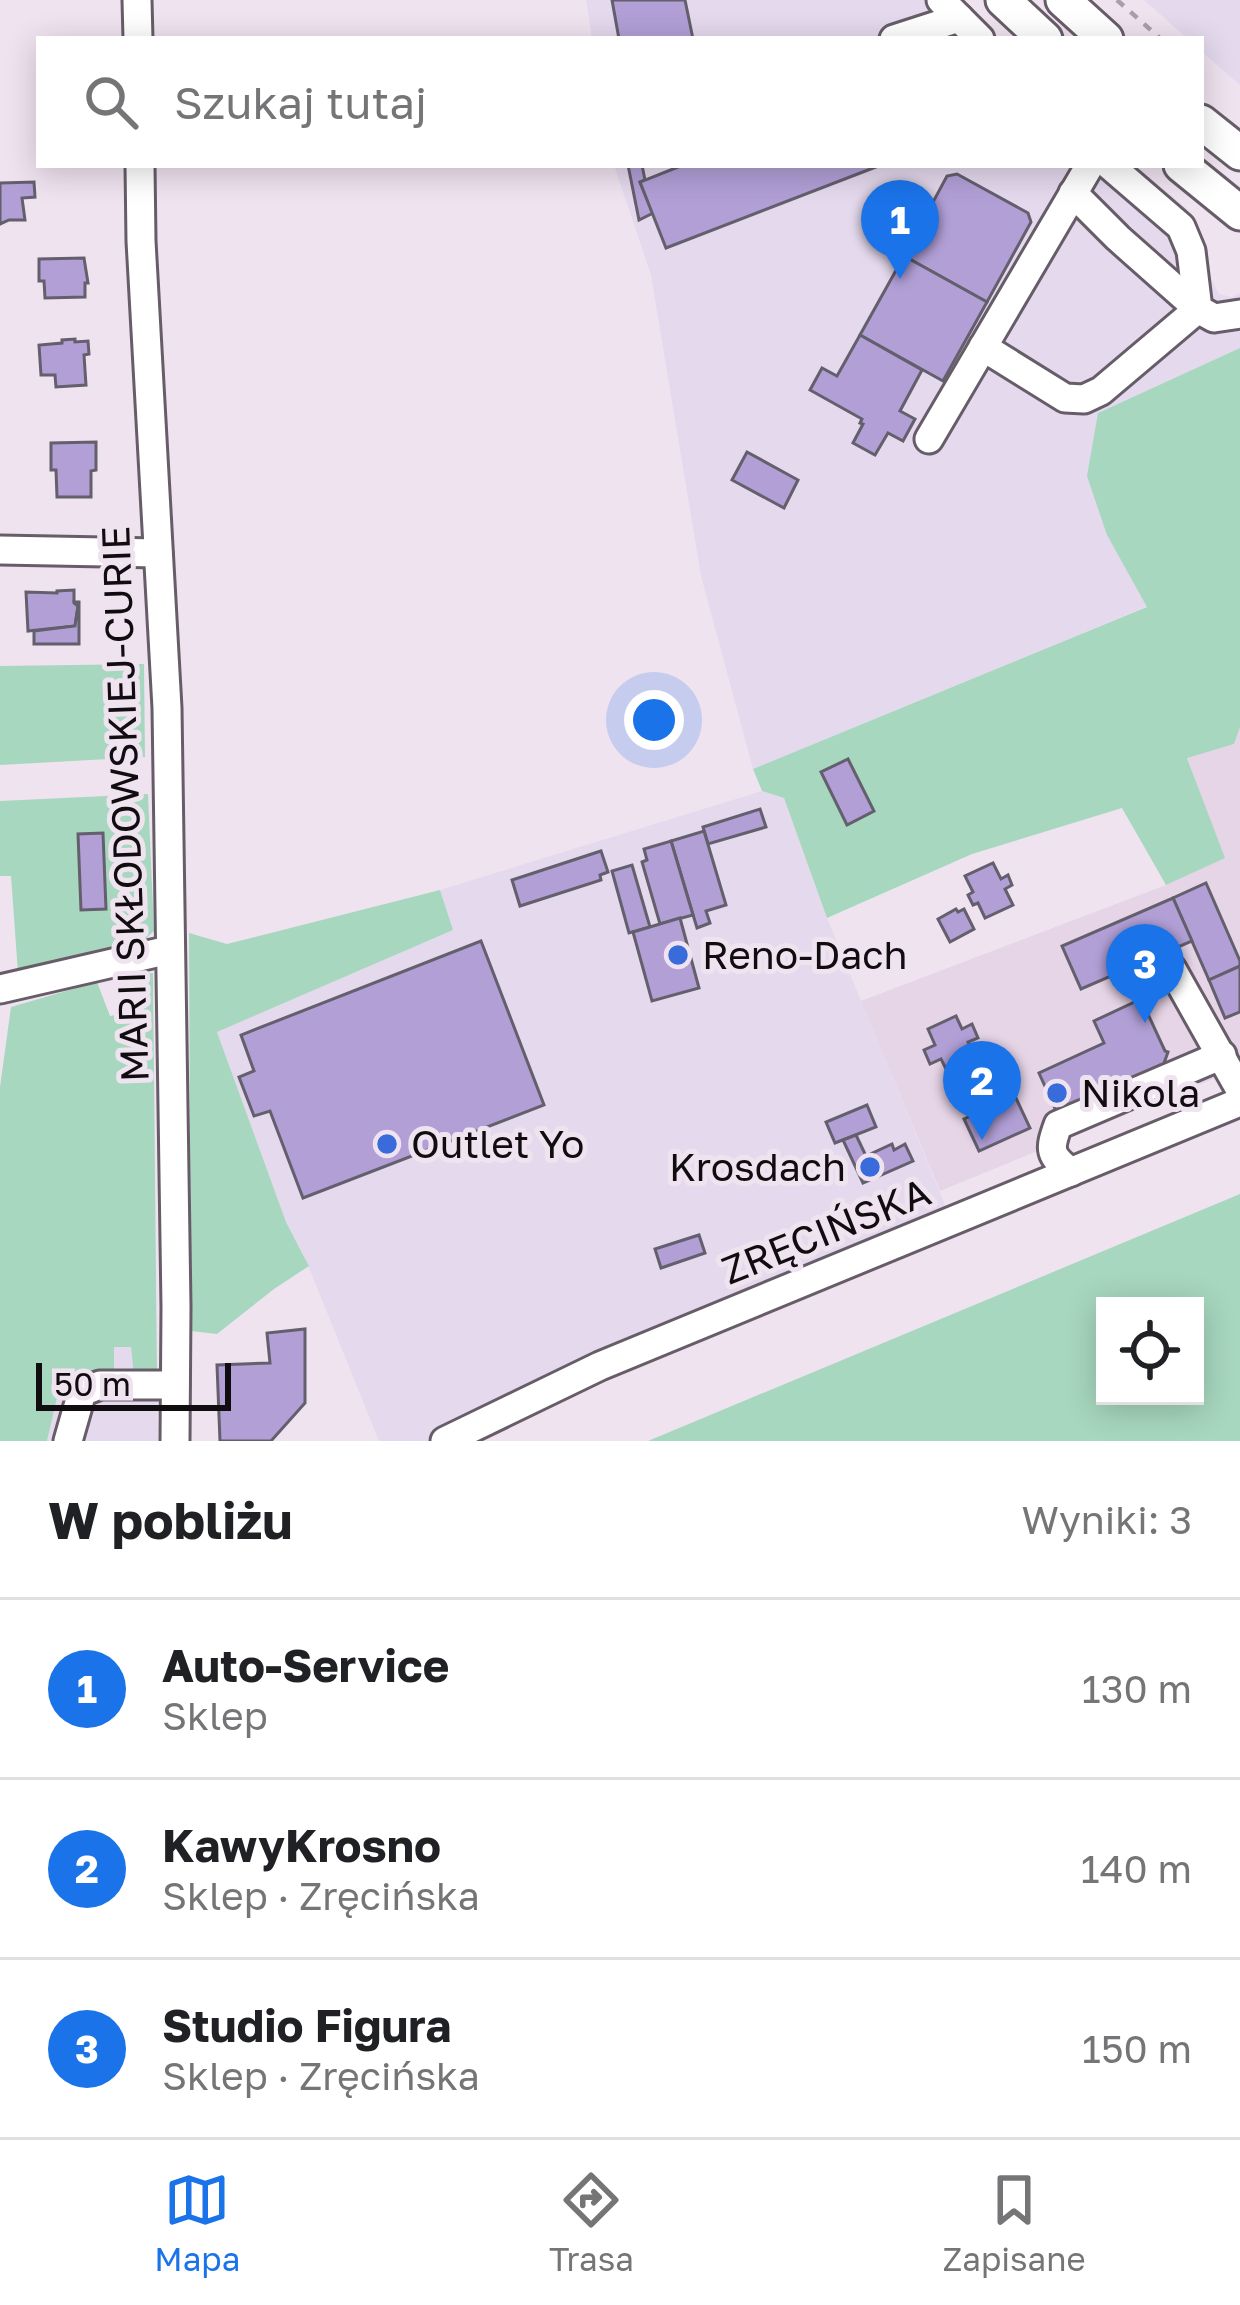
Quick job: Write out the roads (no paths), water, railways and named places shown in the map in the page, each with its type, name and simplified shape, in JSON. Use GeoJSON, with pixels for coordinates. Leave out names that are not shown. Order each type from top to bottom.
{"type":"FeatureCollection","features":[{"type":"Feature","properties":{"kind":"main road"},"geometry":{"type":"LineString","coordinates":[[1003,0],[1042,36]]}},
{"type":"Feature","properties":{"kind":"main road"},"geometry":{"type":"LineString","coordinates":[[1063,0],[1103,36]]}},
{"type":"Feature","properties":{"kind":"main road"},"geometry":{"type":"LineString","coordinates":[[1204,124],[1240,153]]}},
{"type":"Feature","properties":{"kind":"main road"},"geometry":{"type":"LineString","coordinates":[[1185,168],[1240,213]]}},
{"type":"Feature","properties":{"kind":"street"},"geometry":{"type":"LineString","coordinates":[[137,0],[138,36]]}},
{"type":"Feature","properties":{"kind":"street"},"geometry":{"type":"LineString","coordinates":[[900,36],[950,9],[977,36]]}},
{"type":"Feature","properties":{"kind":"street","name":"MARII SKŁODOWSKIEJ-CURIE"},"geometry":{"type":"LineString","coordinates":[[140,168],[167,708],[175,1441]]}},
{"type":"Feature","properties":{"kind":"street"},"geometry":{"type":"LineString","coordinates":[[929,439],[1088,168]]}},
{"type":"Feature","properties":{"kind":"street"},"geometry":{"type":"LineString","coordinates":[[1112,168],[1180,227],[1191,251],[1198,309]]}},
{"type":"Feature","properties":{"kind":"street"},"geometry":{"type":"LineString","coordinates":[[1073,193],[1198,309],[1214,318],[1240,314]]}},
{"type":"Feature","properties":{"kind":"street"},"geometry":{"type":"LineString","coordinates":[[982,347],[1065,398],[1084,399],[1101,391],[1198,309]]}},
{"type":"Feature","properties":{"kind":"street"},"geometry":{"type":"LineString","coordinates":[[0,550],[158,553]]}},
{"type":"Feature","properties":{"kind":"street"},"geometry":{"type":"LineString","coordinates":[[0,988],[169,950]]}},
{"type":"Feature","properties":{"kind":"street"},"geometry":{"type":"LineString","coordinates":[[1172,969],[1240,1090]]}},
{"type":"Feature","properties":{"kind":"street"},"geometry":{"type":"LineString","coordinates":[[1071,1172],[1052,1153],[1058,1125],[1222,1054]]}},
{"type":"Feature","properties":{"kind":"street","name":"ZRĘCIŃSKA"},"geometry":{"type":"LineString","coordinates":[[445,1441],[600,1366],[1240,1102]]}},
{"type":"Feature","properties":{"kind":"street"},"geometry":{"type":"LineString","coordinates":[[68,1441],[82,1392],[100,1385],[175,1385]]}},
{"type":"Feature","properties":{"kind":"place","name":"Auto-Service"},"geometry":{"type":"Point","coordinates":[900,279]}},
{"type":"Feature","properties":{"kind":"place","name":"Reno-Dach"},"geometry":{"type":"Point","coordinates":[678,955]}},
{"type":"Feature","properties":{"kind":"place","name":"Studio Figura"},"geometry":{"type":"Point","coordinates":[1145,1023]}},
{"type":"Feature","properties":{"kind":"place","name":"Nikola"},"geometry":{"type":"Point","coordinates":[1057,1093]}},
{"type":"Feature","properties":{"kind":"place","name":"KawyKrosno"},"geometry":{"type":"Point","coordinates":[982,1140]}},
{"type":"Feature","properties":{"kind":"place","name":"Outlet Yo"},"geometry":{"type":"Point","coordinates":[387,1144]}},
{"type":"Feature","properties":{"kind":"place","name":"Krosdach"},"geometry":{"type":"Point","coordinates":[870,1167]}}]}
